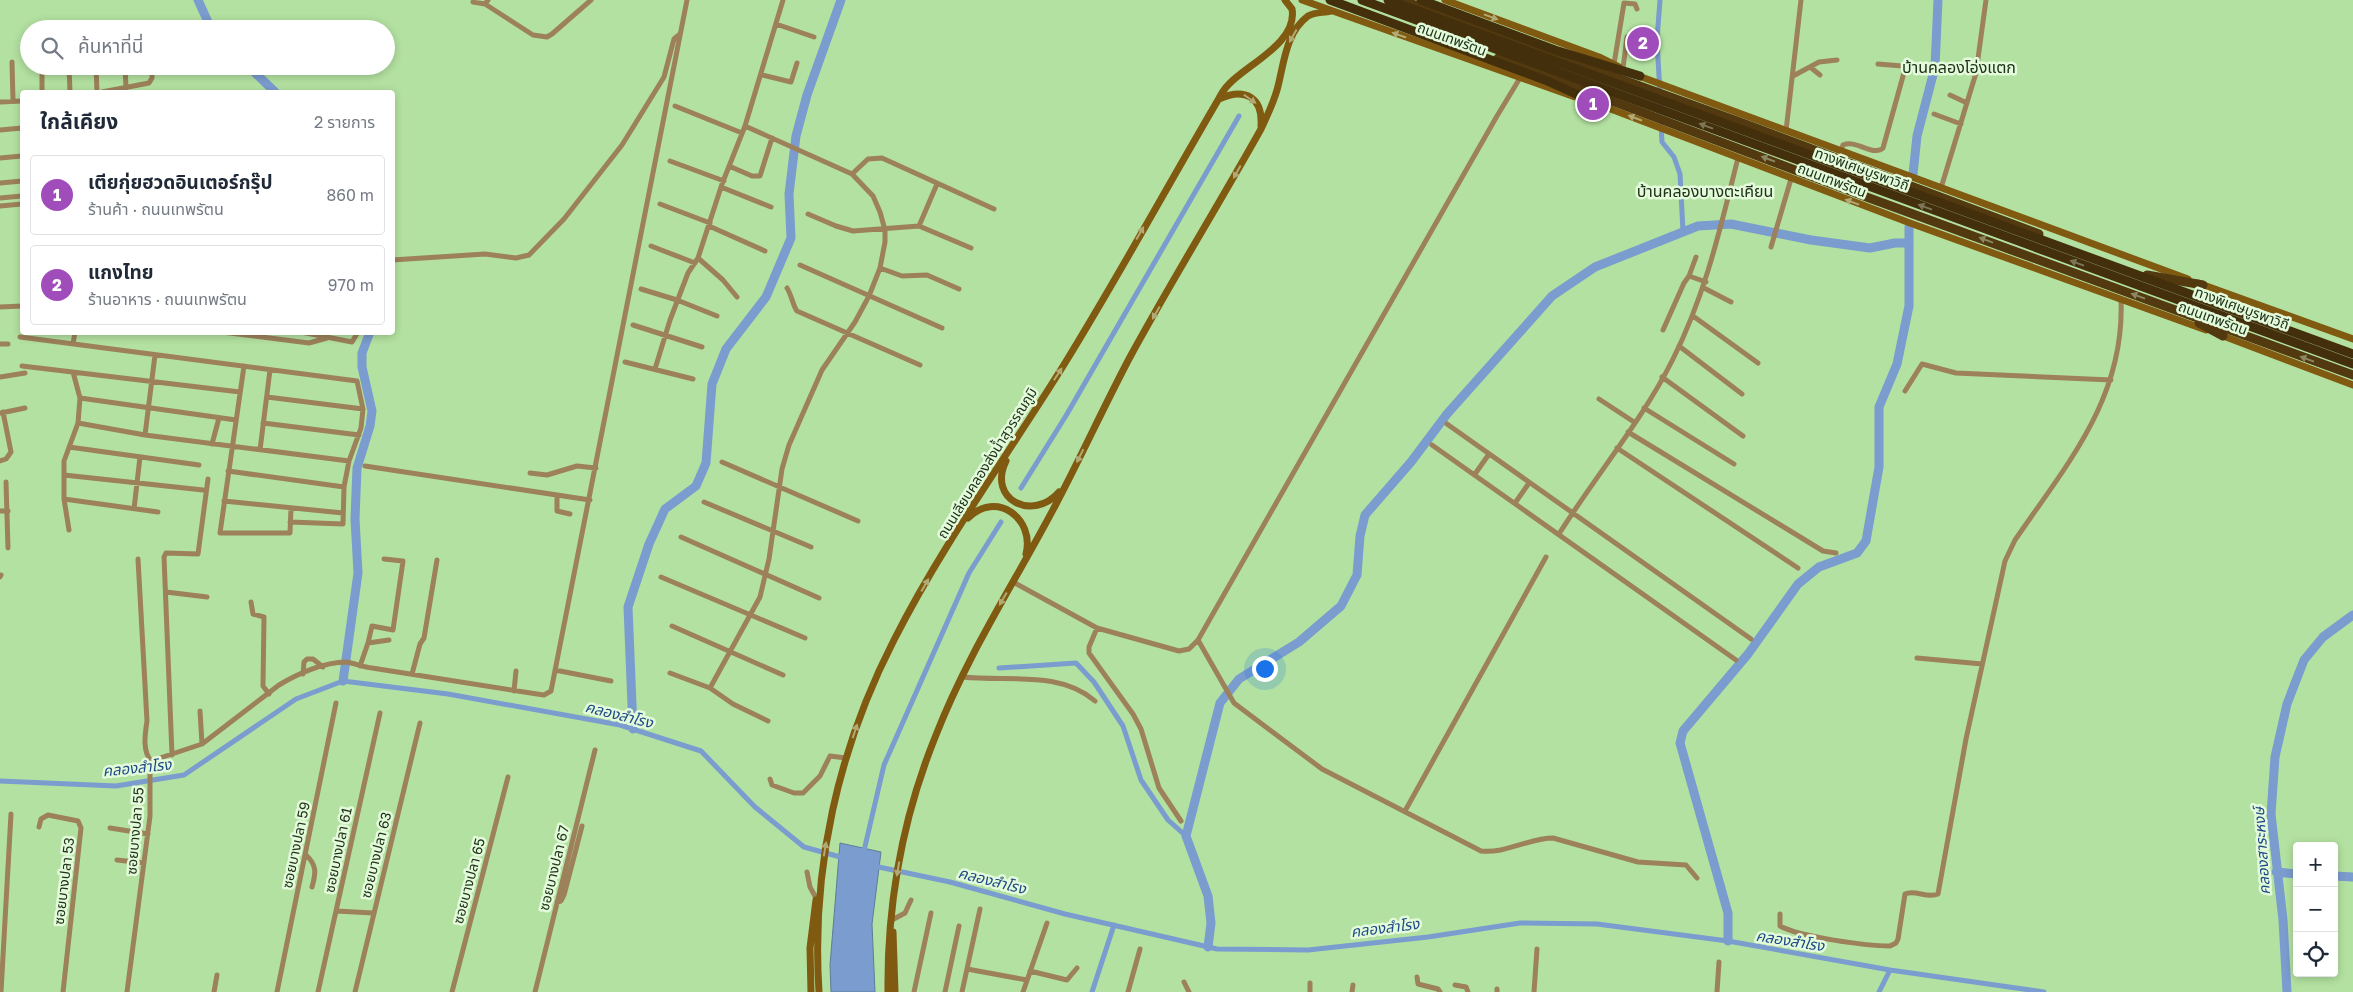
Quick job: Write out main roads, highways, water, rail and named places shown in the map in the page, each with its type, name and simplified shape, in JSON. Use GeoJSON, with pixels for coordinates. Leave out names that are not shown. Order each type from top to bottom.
{"type":"FeatureCollection","features":[{"type":"Feature","properties":{"kind":"highway","name":"ถนนเทพรัตน"},"geometry":{"type":"LineString","coordinates":[[1331,0],[1546,75],[1861,195],[2353,375]]}},
{"type":"Feature","properties":{"kind":"highway"},"geometry":{"type":"LineString","coordinates":[[1331,0],[1545,80],[1598,104]]}},
{"type":"Feature","properties":{"kind":"highway","name":"ทางพิเศษบูรพาวิถี"},"geometry":{"type":"LineString","coordinates":[[1362,0],[2353,364]]}},
{"type":"Feature","properties":{"kind":"highway","name":"ทางพิเศษบูรพาวิถี"},"geometry":{"type":"LineString","coordinates":[[1388,0],[2353,354]]}},
{"type":"Feature","properties":{"kind":"highway","name":"ถนนเทพรัตน"},"geometry":{"type":"LineString","coordinates":[[1401,0],[1737,121],[2146,275],[2353,349]]}},
{"type":"Feature","properties":{"kind":"highway"},"geometry":{"type":"LineString","coordinates":[[1421,0],[1496,28],[1640,76]]}},
{"type":"Feature","properties":{"kind":"highway"},"geometry":{"type":"LineString","coordinates":[[2146,275],[2203,285]]}},
{"type":"Feature","properties":{"kind":"highway"},"geometry":{"type":"LineString","coordinates":[[2169,307],[2223,336]]}},
{"type":"Feature","properties":{"kind":"main road","name":"ถนนเลียบคลองส่งน้ำสุวรรณภูมิ"},"geometry":{"type":"LineString","coordinates":[[819,992],[819,888],[830,812],[860,716],[895,638],[961,526],[1066,362],[1218,100],[1229,84],[1261,60],[1291,25],[1293,14],[1290,5],[1285,0]]}},
{"type":"Feature","properties":{"kind":"main road","name":"ถนนเทพรัตน"},"geometry":{"type":"LineString","coordinates":[[1302,0],[1598,104],[1898,219],[2353,385]]}},
{"type":"Feature","properties":{"kind":"main road","name":"ถนนเทพรัตน"},"geometry":{"type":"LineString","coordinates":[[1445,0],[1901,174],[2353,339]]}},
{"type":"Feature","properties":{"kind":"main road"},"geometry":{"type":"LineString","coordinates":[[888,992],[892,914],[906,831],[936,735],[962,677],[1066,484],[1131,356],[1261,129],[1272,105],[1285,53],[1291,40],[1301,22],[1309,16],[1331,11]]}},
{"type":"Feature","properties":{"kind":"main road"},"geometry":{"type":"LineString","coordinates":[[1218,100],[1232,93],[1240,93],[1253,98],[1261,110],[1261,129]]}},
{"type":"Feature","properties":{"kind":"main road"},"geometry":{"type":"LineString","coordinates":[[1021,431],[1002,470],[1002,484],[1009,498],[1022,506],[1039,506],[1052,500],[1066,484]]}},
{"type":"Feature","properties":{"kind":"main road"},"geometry":{"type":"LineString","coordinates":[[961,526],[970,516],[982,509],[1002,507],[1011,511],[1022,522],[1028,535],[1029,543],[1024,562]]}},
{"type":"Feature","properties":{"kind":"main road"},"geometry":{"type":"LineString","coordinates":[[811,992],[810,948],[819,888]]}},
{"type":"Feature","properties":{"kind":"main road"},"geometry":{"type":"LineString","coordinates":[[892,914],[895,992]]}},
{"type":"Feature","properties":{"kind":"water"},"geometry":{"type":"Polygon","coordinates":[[[840,843],[881,852],[872,924],[875,992],[831,992],[830,965],[840,843]]]}},
{"type":"Feature","properties":{"kind":"waterway"},"geometry":{"type":"LineString","coordinates":[[198,0],[207,20]]}},
{"type":"Feature","properties":{"kind":"waterway"},"geometry":{"type":"LineString","coordinates":[[633,729],[628,607],[649,544],[665,509],[696,486],[706,463],[712,384],[726,349],[766,297],[791,238],[789,194],[796,136],[807,95],[841,0]]}},
{"type":"Feature","properties":{"kind":"waterway"},"geometry":{"type":"LineString","coordinates":[[1660,0],[1657,40],[1661,112]]}},
{"type":"Feature","properties":{"kind":"waterway"},"geometry":{"type":"LineString","coordinates":[[1913,174],[1917,136],[1935,67],[1938,0]]}},
{"type":"Feature","properties":{"kind":"waterway"},"geometry":{"type":"LineString","coordinates":[[257,75],[273,90]]}},
{"type":"Feature","properties":{"kind":"waterway"},"geometry":{"type":"LineString","coordinates":[[1021,488],[1067,414],[1239,116]]}},
{"type":"Feature","properties":{"kind":"waterway"},"geometry":{"type":"LineString","coordinates":[[1661,125],[1662,142],[1674,157],[1680,174],[1683,231]]}},
{"type":"Feature","properties":{"kind":"waterway"},"geometry":{"type":"LineString","coordinates":[[1208,947],[1211,923],[1208,896],[1186,836],[1220,703],[1239,679],[1299,642],[1341,606],[1357,575],[1360,536],[1365,515],[1411,462],[1447,414],[1552,296],[1595,267],[1698,226],[1731,224],[1811,240],[1870,248],[1895,243],[1908,243]]}},
{"type":"Feature","properties":{"kind":"waterway"},"geometry":{"type":"LineString","coordinates":[[1728,941],[1728,913],[1680,743],[1683,731],[1748,654],[1798,584],[1819,567],[1857,553],[1866,541],[1879,467],[1879,407],[1897,364],[1909,306],[1909,227]]}},
{"type":"Feature","properties":{"kind":"waterway"},"geometry":{"type":"LineString","coordinates":[[343,681],[358,573],[355,519],[357,468],[370,426],[372,411],[362,367],[362,353],[369,335]]}},
{"type":"Feature","properties":{"kind":"waterway"},"geometry":{"type":"LineString","coordinates":[[863,855],[884,765],[969,573],[1001,522]]}},
{"type":"Feature","properties":{"kind":"waterway","name":"คลองสาระหงษ์"},"geometry":{"type":"LineString","coordinates":[[2287,992],[2283,920],[2271,814],[2275,757],[2287,704],[2304,660],[2323,637],[2353,615]]}},
{"type":"Feature","properties":{"kind":"waterway"},"geometry":{"type":"LineString","coordinates":[[999,668],[1076,663],[1094,682],[1123,726],[1141,780],[1168,820],[1186,836]]}},
{"type":"Feature","properties":{"kind":"waterway","name":"คลองสำโรง"},"geometry":{"type":"LineString","coordinates":[[0,781],[116,786],[184,775],[296,699],[343,681],[448,694],[620,725],[701,751],[755,807],[804,847],[844,858]]}},
{"type":"Feature","properties":{"kind":"waterway","name":"คลองสำโรง"},"geometry":{"type":"LineString","coordinates":[[874,866],[950,882],[1065,914],[1217,949],[1308,950],[1428,937],[1520,923],[1597,924],[1728,941],[1890,970],[2044,992]]}},
{"type":"Feature","properties":{"kind":"waterway"},"geometry":{"type":"LineString","coordinates":[[2276,872],[2293,874]]}},
{"type":"Feature","properties":{"kind":"waterway"},"geometry":{"type":"LineString","coordinates":[[2338,876],[2353,877]]}},
{"type":"Feature","properties":{"kind":"waterway"},"geometry":{"type":"LineString","coordinates":[[1092,992],[1114,925]]}},
{"type":"Feature","properties":{"kind":"waterway"},"geometry":{"type":"LineString","coordinates":[[1879,992],[1890,970]]}},
{"type":"Feature","properties":{"kind":"place","name":"แกงไทย"},"geometry":{"type":"Point","coordinates":[1643,43]}},
{"type":"Feature","properties":{"kind":"place","name":"เตียกุ่ยฮวดอินเตอร์กรุ๊ป"},"geometry":{"type":"Point","coordinates":[1593,104]}},
{"type":"Feature","properties":{"kind":"district","name":"บ้านคลองโอ่งแตก"},"geometry":{"type":"Point","coordinates":[1959,67]}},
{"type":"Feature","properties":{"kind":"district","name":"บ้านคลองบางตะเคียน"},"geometry":{"type":"Point","coordinates":[1705,191]}}]}
